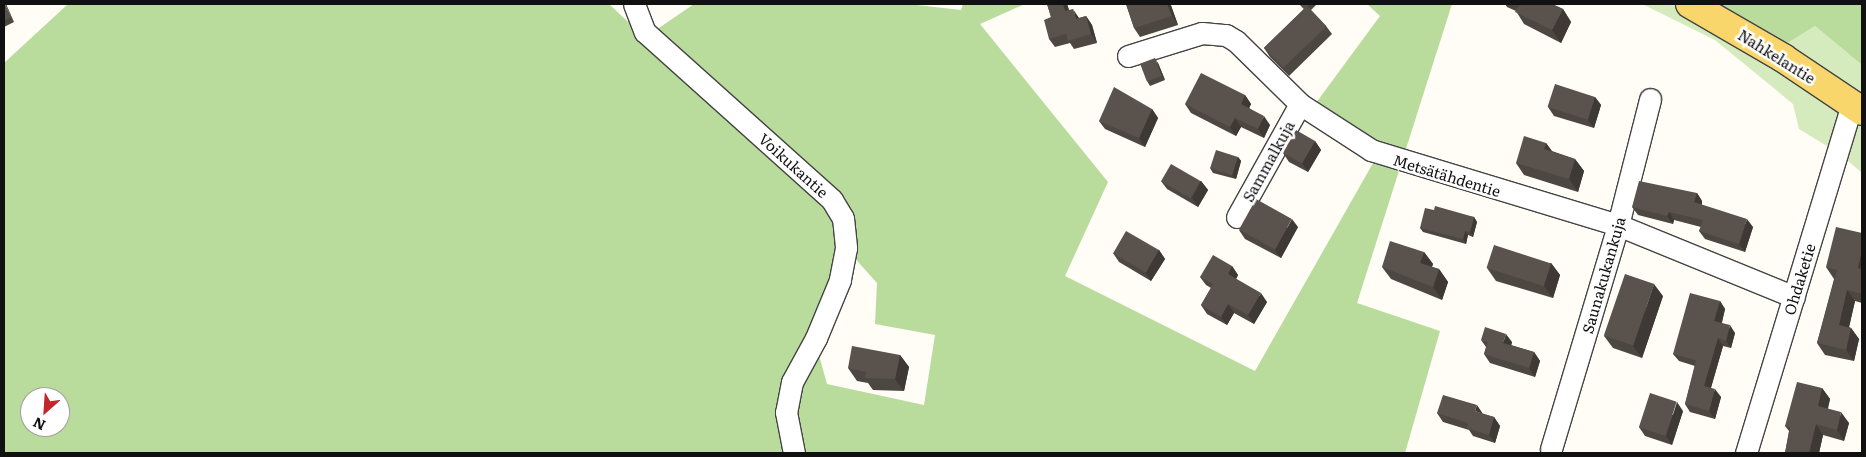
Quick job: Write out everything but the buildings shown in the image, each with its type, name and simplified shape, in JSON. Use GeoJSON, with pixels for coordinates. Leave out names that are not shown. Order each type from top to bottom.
{"type":"FeatureCollection","features":[{"type":"Feature","properties":{"kind":"main road","name":"Nahkelantie"},"geometry":{"type":"LineString","coordinates":[[1690,4],[1783,58],[1857,108]]}},
{"type":"Feature","properties":{"kind":"street","name":"Voikukantie"},"geometry":{"type":"LineString","coordinates":[[634,4],[645,32],[832,200],[843,218],[846,248],[840,280],[816,338],[792,382],[786,412],[794,453]]}},
{"type":"Feature","properties":{"kind":"street","name":"Metsätähdentie"},"geometry":{"type":"LineString","coordinates":[[1128,56],[1202,33],[1226,36],[1236,41],[1300,104],[1371,150],[1618,225],[1794,297]]}},
{"type":"Feature","properties":{"kind":"street","name":"Saunakukankuja"},"geometry":{"type":"LineString","coordinates":[[1551,449],[1618,225],[1650,99]]}},
{"type":"Feature","properties":{"kind":"street","name":"Sammalkuja"},"geometry":{"type":"LineString","coordinates":[[1237,217],[1300,104]]}},
{"type":"Feature","properties":{"kind":"street","name":"Ohdaketie"},"geometry":{"type":"LineString","coordinates":[[1746,453],[1794,297],[1857,108]]}},
{"type":"Feature","properties":{"kind":"green space"},"geometry":{"type":"Polygon","coordinates":[[[68,4],[609,4],[839,220],[835,280],[787,382],[789,453],[4,453],[4,63],[68,4]]]}},
{"type":"Feature","properties":{"kind":"green space"},"geometry":{"type":"Polygon","coordinates":[[[694,4],[908,4],[961,10],[963,4],[1025,4],[980,24],[1108,182],[1065,276],[1255,371],[1381,149],[1313,107],[1380,16],[1367,4],[1452,4],[1357,303],[1440,331],[1405,453],[799,453],[791,412],[817,348],[827,384],[924,405],[935,335],[875,324],[877,283],[851,254],[850,219],[653,32],[694,4]]]}},
{"type":"Feature","properties":{"kind":"green space"},"geometry":{"type":"Polygon","coordinates":[[[1642,4],[1715,4],[1786,44],[1815,26],[1862,65],[1862,173],[1840,154],[1799,129],[1793,104],[1715,40],[1642,4]]]}},
{"type":"Feature","properties":{"kind":"green space"},"geometry":{"type":"Polygon","coordinates":[[[1715,4],[1862,4],[1862,65],[1815,26],[1786,44],[1715,4]]]}}]}
